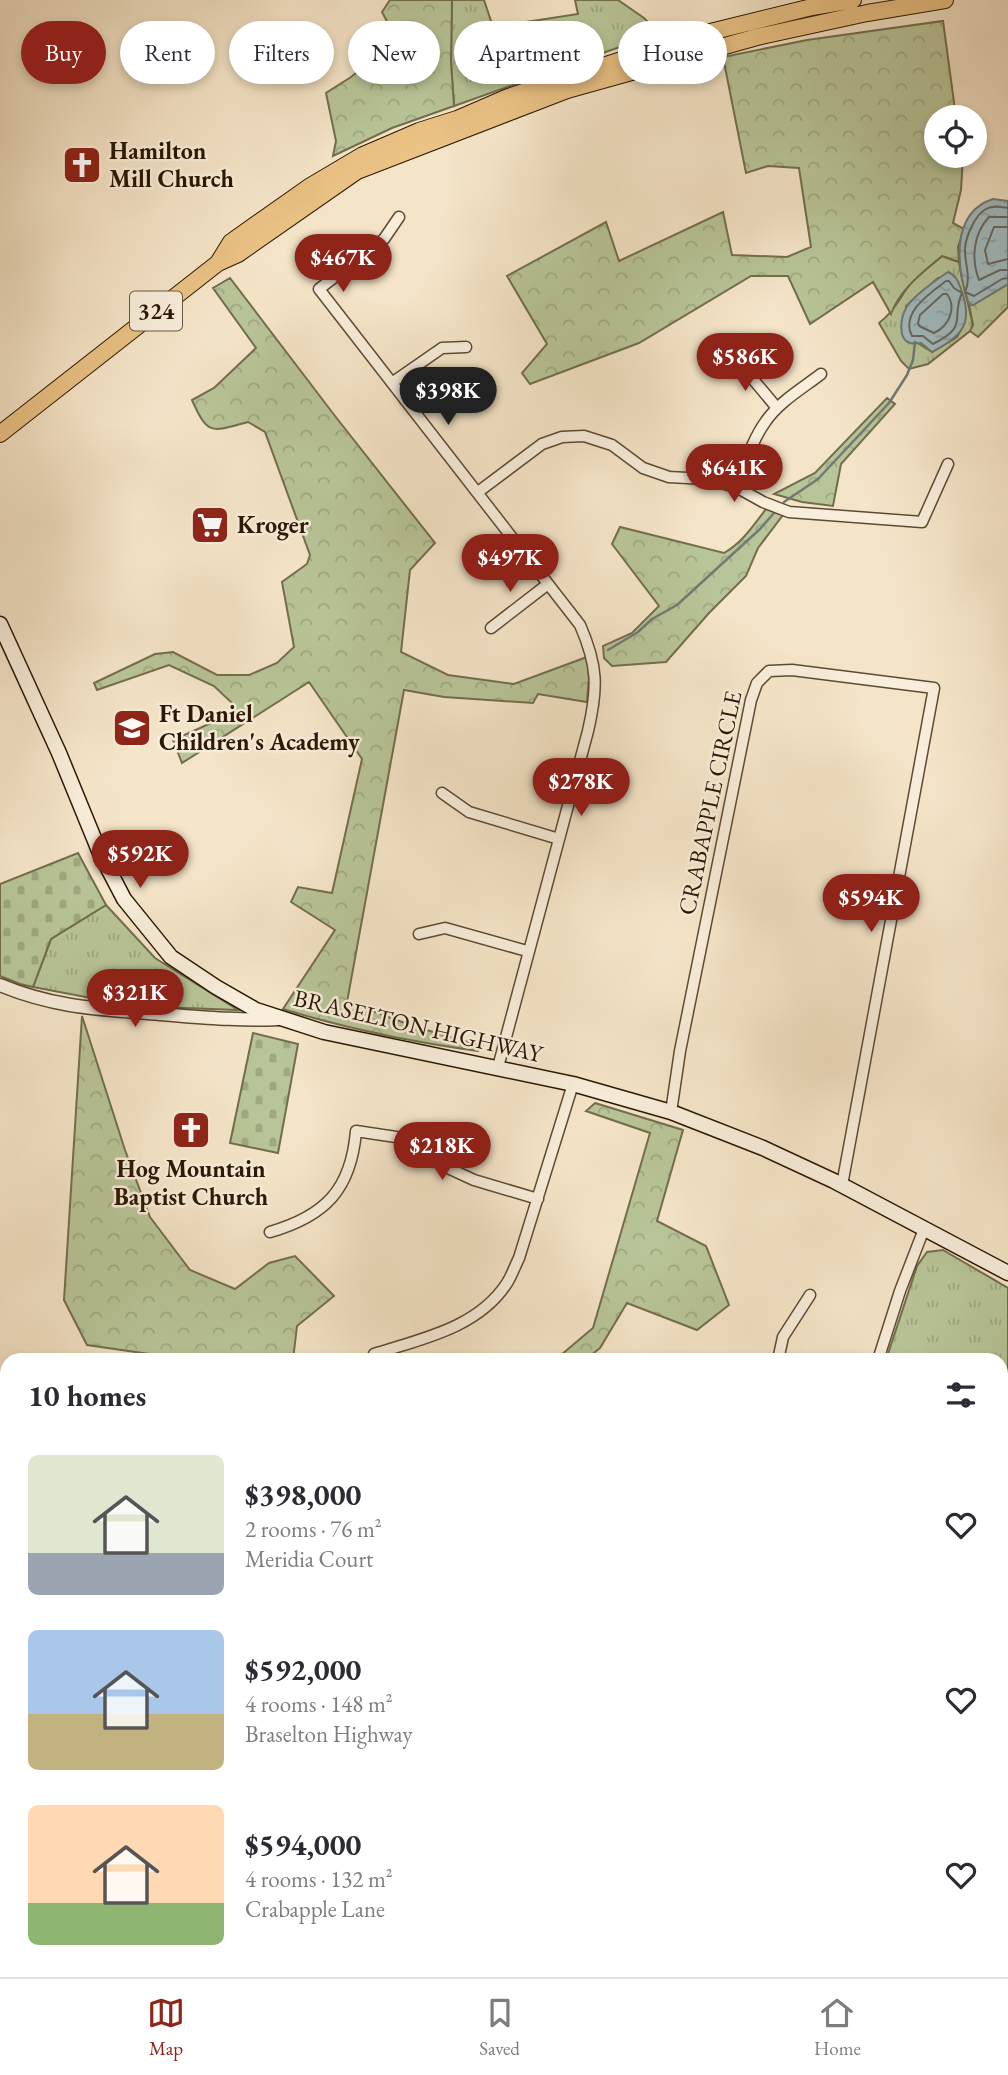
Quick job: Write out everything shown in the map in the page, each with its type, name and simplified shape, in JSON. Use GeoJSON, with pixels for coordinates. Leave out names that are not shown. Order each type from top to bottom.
{"type":"FeatureCollection","features":[{"type":"Feature","properties":{"kind":"main road"},"geometry":{"type":"LineString","coordinates":[[218,263],[231,242],[309,187],[363,155],[419,131],[457,119],[508,97],[698,35],[853,0]]}},
{"type":"Feature","properties":{"kind":"main road"},"geometry":{"type":"LineString","coordinates":[[218,263],[238,254],[357,171],[567,90],[757,37],[867,13],[945,0]]}},
{"type":"Feature","properties":{"kind":"main road","name":"324"},"geometry":{"type":"LineString","coordinates":[[0,433],[218,263]]}},
{"type":"Feature","properties":{"kind":"main road"},"geometry":{"type":"LineString","coordinates":[[0,428],[19,418]]}},
{"type":"Feature","properties":{"kind":"main road","name":"BRASELTON HIGHWAY"},"geometry":{"type":"LineString","coordinates":[[0,624],[59,753],[100,853],[124,899],[171,957],[240,1002],[324,1032],[573,1084],[671,1112],[763,1148],[842,1185],[1008,1273]]}},
{"type":"Feature","properties":{"kind":"street"},"geometry":{"type":"LineString","coordinates":[[399,217],[384,239],[319,289],[580,625],[592,651],[595,700],[498,1067]]}},
{"type":"Feature","properties":{"kind":"street"},"geometry":{"type":"LineString","coordinates":[[393,382],[442,348],[466,347]]}},
{"type":"Feature","properties":{"kind":"street"},"geometry":{"type":"LineString","coordinates":[[736,359],[777,408]]}},
{"type":"Feature","properties":{"kind":"street"},"geometry":{"type":"LineString","coordinates":[[736,487],[758,433],[777,408],[821,374]]}},
{"type":"Feature","properties":{"kind":"street"},"geometry":{"type":"LineString","coordinates":[[478,492],[542,444],[562,437],[584,436],[612,445],[643,468],[669,477],[706,479],[736,487],[789,512],[922,522],[948,464]]}},
{"type":"Feature","properties":{"kind":"street"},"geometry":{"type":"LineString","coordinates":[[491,628],[548,584]]}},
{"type":"Feature","properties":{"kind":"street","name":"CRABAPPLE CIRCLE"},"geometry":{"type":"LineString","coordinates":[[671,1112],[680,1051],[751,700],[757,682],[769,671],[792,670],[934,688],[842,1185]]}},
{"type":"Feature","properties":{"kind":"street"},"geometry":{"type":"LineString","coordinates":[[442,793],[469,812],[559,839]]}},
{"type":"Feature","properties":{"kind":"street"},"geometry":{"type":"LineString","coordinates":[[419,934],[445,929],[527,951]]}},
{"type":"Feature","properties":{"kind":"street"},"geometry":{"type":"LineString","coordinates":[[0,985],[37,999],[72,1007],[237,1020],[279,1018]]}},
{"type":"Feature","properties":{"kind":"street"},"geometry":{"type":"LineString","coordinates":[[377,1353],[467,1321],[489,1304],[507,1283],[519,1258],[573,1084]]}},
{"type":"Feature","properties":{"kind":"street"},"geometry":{"type":"LineString","coordinates":[[270,1232],[295,1224],[317,1212],[330,1200],[342,1184],[350,1166],[356,1131],[396,1137],[474,1180],[538,1199]]}},
{"type":"Feature","properties":{"kind":"street"},"geometry":{"type":"LineString","coordinates":[[880,1353],[900,1290],[924,1229]]}},
{"type":"Feature","properties":{"kind":"street"},"geometry":{"type":"LineString","coordinates":[[780,1353],[783,1337],[810,1295]]}},
{"type":"Feature","properties":{"kind":"green space"},"geometry":{"type":"Polygon","coordinates":[[[390,0],[452,0],[451,62],[454,106],[392,128],[333,156],[336,141],[326,93],[348,79],[348,84],[440,84],[440,21],[387,21],[382,12],[390,0]]]}},
{"type":"Feature","properties":{"kind":"green space"},"geometry":{"type":"Polygon","coordinates":[[[452,0],[484,0],[491,21],[454,21],[454,84],[516,84],[454,106],[451,62],[452,0]]]}},
{"type":"Feature","properties":{"kind":"green space"},"geometry":{"type":"Polygon","coordinates":[[[575,0],[618,0],[647,21],[618,21],[618,48],[604,53],[604,21],[532,21],[578,14],[575,0]]]}},
{"type":"Feature","properties":{"kind":"green space"},"geometry":{"type":"Polygon","coordinates":[[[943,21],[954,105],[924,105],[924,168],[962,168],[961,190],[953,223],[964,229],[958,247],[959,262],[942,256],[906,289],[891,314],[873,282],[810,324],[788,276],[751,276],[639,343],[530,384],[522,373],[547,344],[507,276],[606,222],[619,261],[723,212],[732,255],[787,257],[811,247],[799,168],[768,166],[746,173],[727,77],[727,56],[807,40],[943,21]]]}},
{"type":"Feature","properties":{"kind":"green space"},"geometry":{"type":"Polygon","coordinates":[[[942,256],[959,262],[973,326],[928,364],[909,369],[901,361],[879,323],[911,283],[942,256]],[[938,278],[906,306],[918,343],[932,352],[957,337],[965,322],[938,278]]]}},
{"type":"Feature","properties":{"kind":"green space"},"geometry":{"type":"Polygon","coordinates":[[[230,278],[435,543],[410,570],[401,652],[448,675],[514,684],[587,657],[587,702],[538,694],[533,703],[444,697],[404,690],[347,1002],[416,1027],[482,1046],[478,1051],[380,1034],[283,1009],[335,930],[291,902],[298,887],[332,893],[362,759],[309,682],[182,763],[173,740],[229,715],[232,703],[214,686],[169,665],[97,690],[94,683],[155,654],[173,652],[217,675],[249,675],[277,663],[294,647],[282,582],[307,564],[310,555],[265,432],[248,422],[226,428],[212,428],[202,420],[192,400],[214,388],[256,348],[213,288],[230,278]]]}},
{"type":"Feature","properties":{"kind":"green space"},"geometry":{"type":"Polygon","coordinates":[[[1008,284],[1008,307],[978,337],[970,331],[973,325],[969,304],[973,305],[1008,284]]]}},
{"type":"Feature","properties":{"kind":"green space"},"geometry":{"type":"Polygon","coordinates":[[[887,398],[895,404],[841,464],[833,506],[802,502],[774,494],[815,473],[887,398]]]}},
{"type":"Feature","properties":{"kind":"green space"},"geometry":{"type":"Polygon","coordinates":[[[766,509],[783,515],[758,548],[746,576],[666,662],[612,666],[604,658],[603,646],[632,633],[659,606],[612,544],[620,527],[724,553],[742,539],[766,509]]]}},
{"type":"Feature","properties":{"kind":"green space"},"geometry":{"type":"Polygon","coordinates":[[[78,853],[106,905],[51,939],[33,987],[0,976],[0,884],[78,853]]]}},
{"type":"Feature","properties":{"kind":"green space"},"geometry":{"type":"Polygon","coordinates":[[[106,905],[155,958],[238,1010],[133,1006],[33,987],[51,939],[106,905]]]}},
{"type":"Feature","properties":{"kind":"green space"},"geometry":{"type":"Polygon","coordinates":[[[82,1016],[125,1150],[150,1217],[190,1270],[235,1289],[269,1263],[295,1256],[334,1296],[297,1326],[294,1353],[142,1353],[87,1345],[64,1300],[82,1016]]]}},
{"type":"Feature","properties":{"kind":"green space"},"geometry":{"type":"Polygon","coordinates":[[[253,1033],[298,1044],[278,1153],[230,1143],[253,1033]]]}},
{"type":"Feature","properties":{"kind":"green space"},"geometry":{"type":"Polygon","coordinates":[[[595,1103],[683,1130],[657,1221],[706,1246],[729,1305],[697,1330],[627,1303],[600,1348],[594,1353],[563,1353],[593,1328],[650,1133],[586,1111],[595,1103]]]}},
{"type":"Feature","properties":{"kind":"green space"},"geometry":{"type":"Polygon","coordinates":[[[943,1250],[1008,1288],[1008,1353],[888,1353],[917,1266],[927,1252],[943,1250]]]}},
{"type":"Feature","properties":{"kind":"water"},"geometry":{"type":"Polygon","coordinates":[[[993,199],[1008,201],[1008,284],[973,305],[969,304],[965,290],[960,244],[969,217],[979,206],[993,199]]]}},
{"type":"Feature","properties":{"kind":"water"},"geometry":{"type":"Polygon","coordinates":[[[948,272],[955,277],[961,289],[965,301],[965,320],[958,334],[932,352],[921,343],[906,341],[901,327],[903,317],[906,308],[914,299],[948,272]]]}},
{"type":"Feature","properties":{"kind":"waterway"},"geometry":{"type":"LineString","coordinates":[[784,502],[818,479],[889,403],[907,375],[913,360],[915,342]]}},
{"type":"Feature","properties":{"kind":"waterway"},"geometry":{"type":"LineString","coordinates":[[608,650],[677,605],[774,513]]}},
{"type":"Feature","properties":{"kind":"place","name":"Hamilton Mill Church"},"geometry":{"type":"Point","coordinates":[82,165]}},
{"type":"Feature","properties":{"kind":"place","name":"Kroger"},"geometry":{"type":"Point","coordinates":[210,525]}},
{"type":"Feature","properties":{"kind":"place","name":"Ft Daniel Children's Academy"},"geometry":{"type":"Point","coordinates":[132,728]}},
{"type":"Feature","properties":{"kind":"place","name":"Hog Mountain Baptist Church"},"geometry":{"type":"Point","coordinates":[191,1130]}}]}
